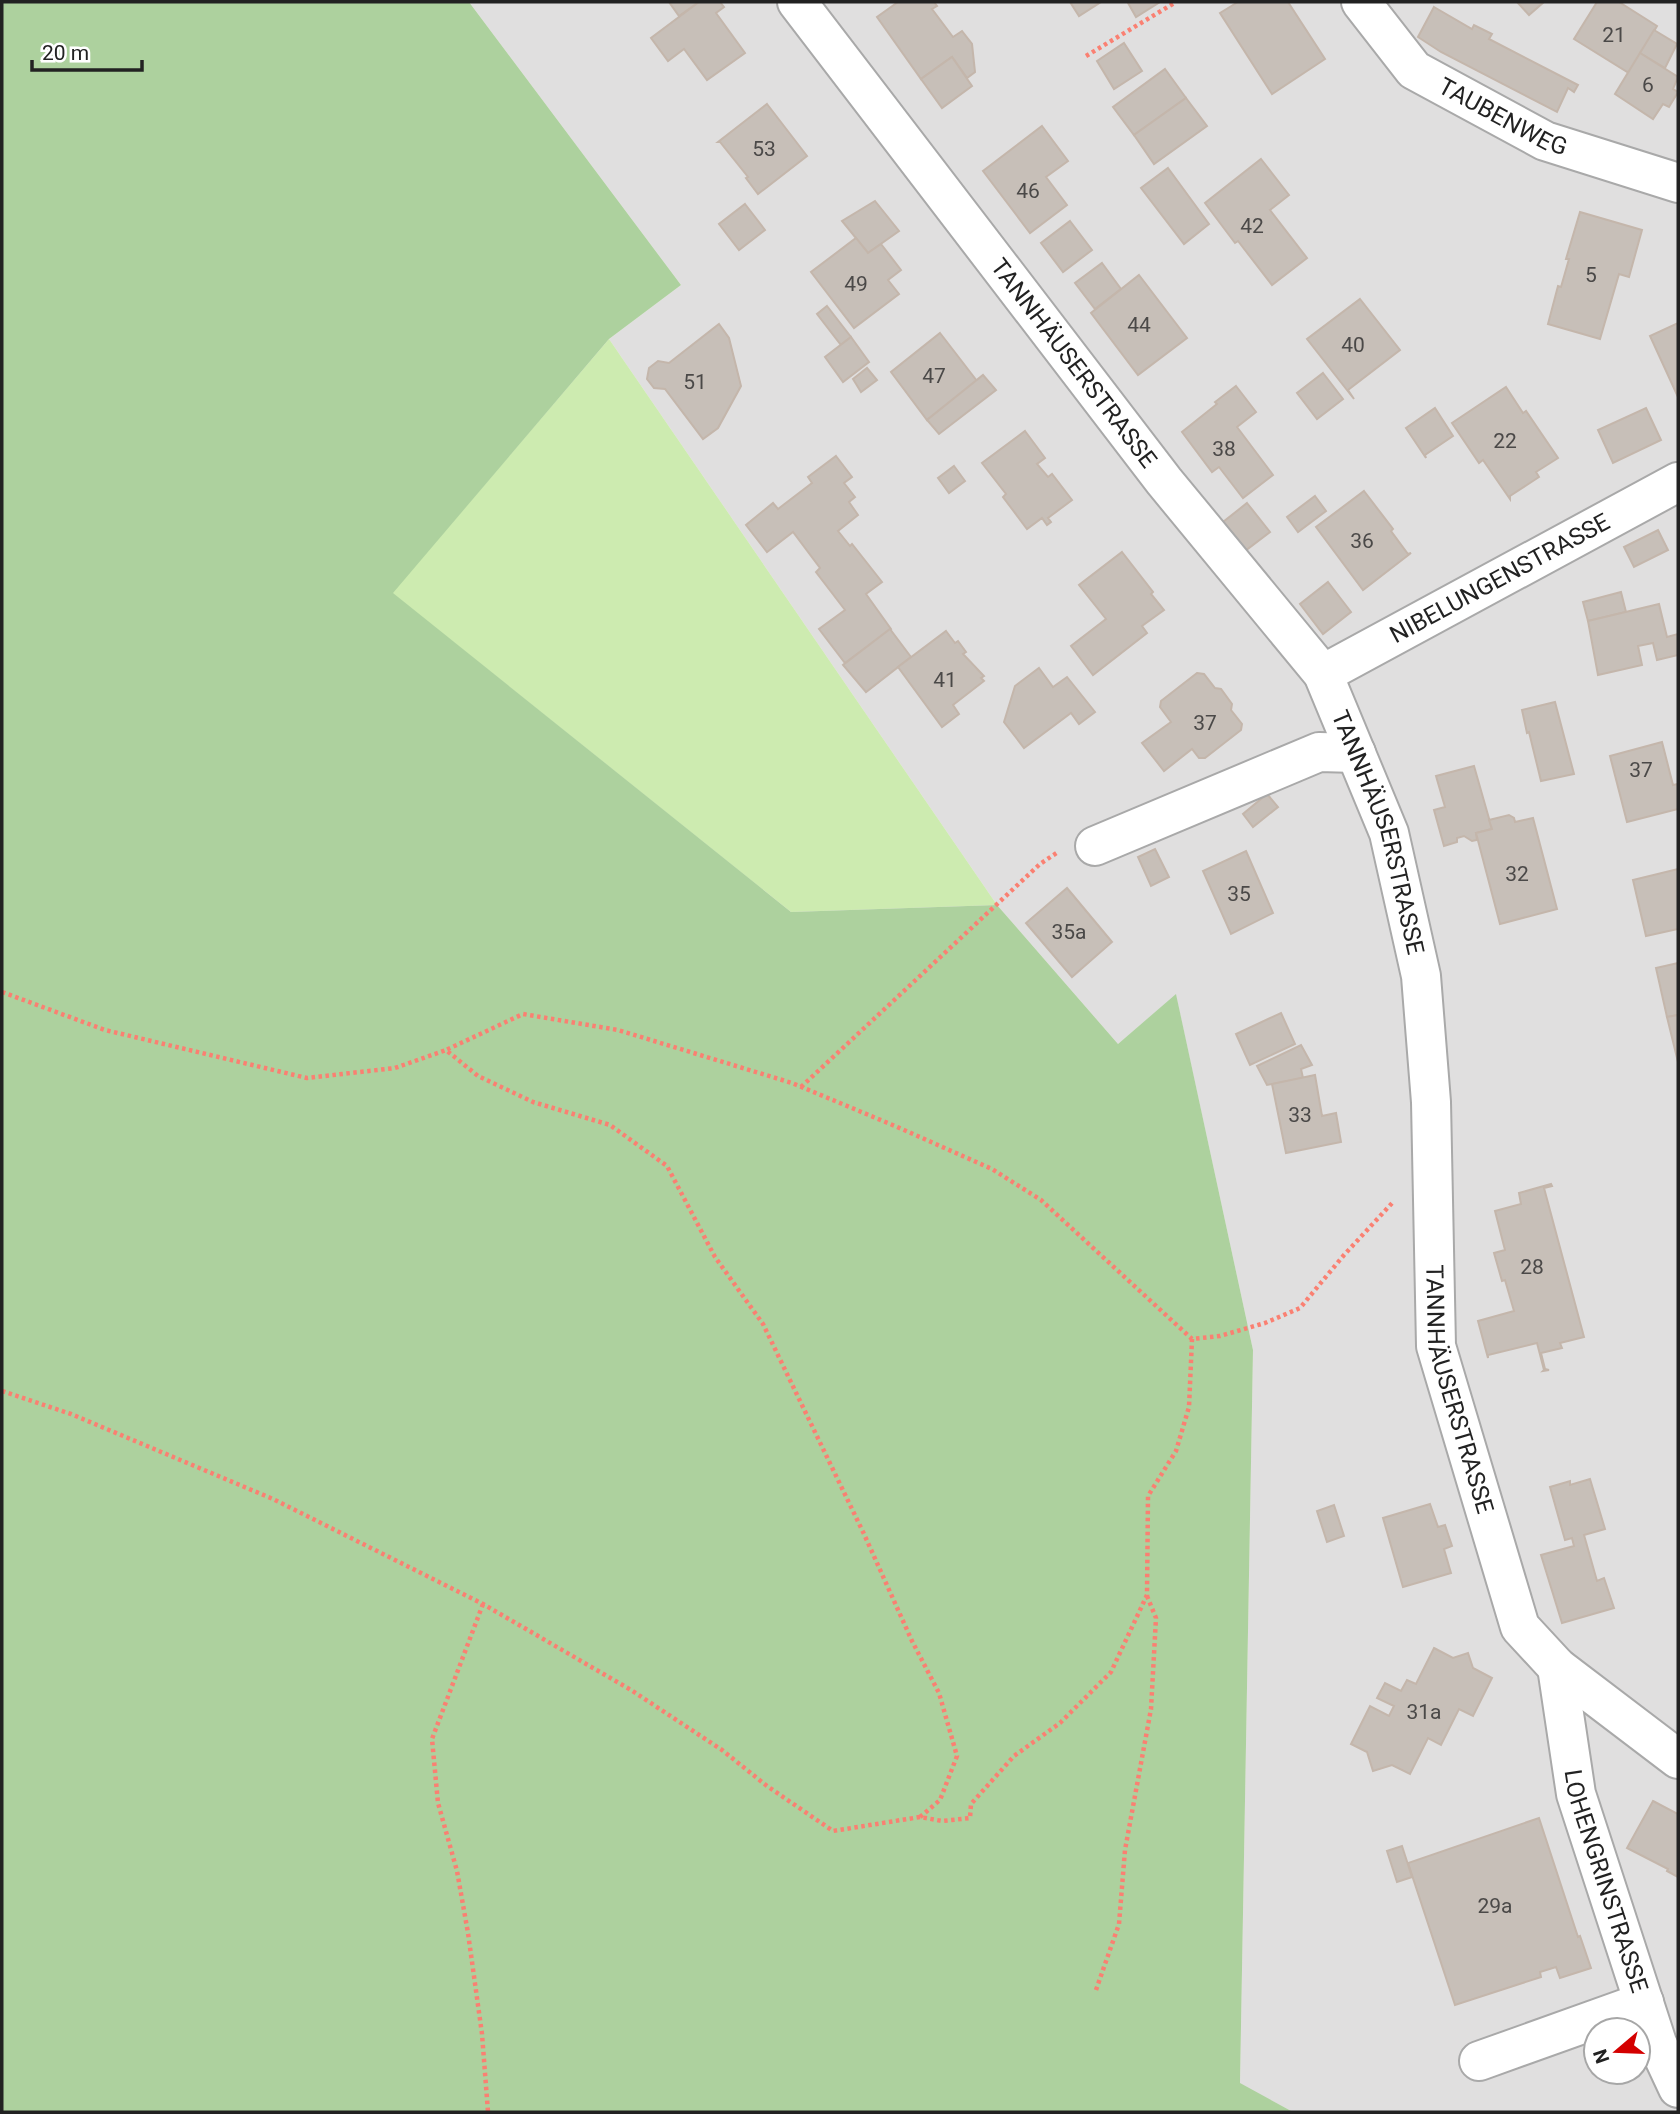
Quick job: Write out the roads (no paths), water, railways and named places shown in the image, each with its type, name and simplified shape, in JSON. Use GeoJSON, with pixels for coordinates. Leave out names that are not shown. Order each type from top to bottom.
{"type":"FeatureCollection","features":[{"type":"Feature","properties":{"kind":"street","name":"TANNHÄUSERSTRASSE"},"geometry":{"type":"LineString","coordinates":[[797,2],[1164,481],[1323,674],[1390,833],[1421,976],[1431,1102],[1436,1346],[1520,1628],[1557,1667],[1678,1759]]}},
{"type":"Feature","properties":{"kind":"street","name":"TAUBENWEG"},"geometry":{"type":"LineString","coordinates":[[1361,2],[1414,69],[1545,141],[1678,183]]}},
{"type":"Feature","properties":{"kind":"street","name":"NIBELUNGENSTRASSE"},"geometry":{"type":"LineString","coordinates":[[1323,674],[1678,482]]}},
{"type":"Feature","properties":{"kind":"street"},"geometry":{"type":"LineString","coordinates":[[1095,846],[1319,752],[1356,753]]}},
{"type":"Feature","properties":{"kind":"street","name":"LOHENGRINSTRASSE"},"geometry":{"type":"LineString","coordinates":[[1557,1667],[1576,1794],[1657,2043],[1678,2088]]}},
{"type":"Feature","properties":{"kind":"street"},"geometry":{"type":"LineString","coordinates":[[1479,2061],[1644,2002]]}}]}
